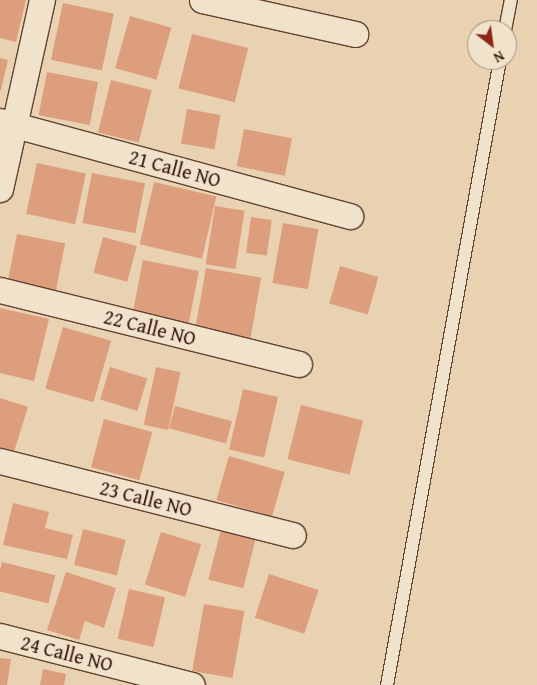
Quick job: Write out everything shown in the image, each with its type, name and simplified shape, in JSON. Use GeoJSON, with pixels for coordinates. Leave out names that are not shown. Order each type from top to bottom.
{"type":"FeatureCollection","features":[{"type":"Feature","properties":{"kind":"street"},"geometry":{"type":"LineString","coordinates":[[0,189],[7,123],[42,0]]}},
{"type":"Feature","properties":{"kind":"street"},"geometry":{"type":"LineString","coordinates":[[202,0],[354,34]]}},
{"type":"Feature","properties":{"kind":"street","name":"21 Calle NO"},"geometry":{"type":"LineString","coordinates":[[7,123],[350,216]]}},
{"type":"Feature","properties":{"kind":"street","name":"22 Calle NO"},"geometry":{"type":"LineString","coordinates":[[0,290],[299,364]]}},
{"type":"Feature","properties":{"kind":"street","name":"23 Calle NO"},"geometry":{"type":"LineString","coordinates":[[0,461],[293,535]]}},
{"type":"Feature","properties":{"kind":"street","name":"24 Calle NO"},"geometry":{"type":"LineString","coordinates":[[0,636],[192,685]]}},
{"type":"Feature","properties":{"kind":"lane"},"geometry":{"type":"LineString","coordinates":[[507,20],[510,0]]}},
{"type":"Feature","properties":{"kind":"lane"},"geometry":{"type":"LineString","coordinates":[[387,685],[498,70]]}},
{"type":"Feature","properties":{"kind":"building"},"geometry":{"type":"Polygon","coordinates":[[[0,0],[26,0],[16,42],[0,38],[0,0]]]}},
{"type":"Feature","properties":{"kind":"building"},"geometry":{"type":"Polygon","coordinates":[[[63,3],[114,14],[102,71],[51,60],[63,3]]]}},
{"type":"Feature","properties":{"kind":"building"},"geometry":{"type":"Polygon","coordinates":[[[130,16],[171,28],[156,80],[115,68],[130,16]]]}},
{"type":"Feature","properties":{"kind":"building"},"geometry":{"type":"Polygon","coordinates":[[[192,34],[248,48],[235,102],[178,88],[192,34]]]}},
{"type":"Feature","properties":{"kind":"building"},"geometry":{"type":"Polygon","coordinates":[[[0,58],[8,60],[1,90],[0,90],[0,58]]]}},
{"type":"Feature","properties":{"kind":"building"},"geometry":{"type":"Polygon","coordinates":[[[47,72],[98,82],[90,125],[39,115],[47,72]]]}},
{"type":"Feature","properties":{"kind":"building"},"geometry":{"type":"Polygon","coordinates":[[[111,80],[152,90],[139,143],[98,132],[111,80]]]}},
{"type":"Feature","properties":{"kind":"building"},"geometry":{"type":"Polygon","coordinates":[[[187,109],[220,115],[214,149],[181,143],[187,109]]]}},
{"type":"Feature","properties":{"kind":"building"},"geometry":{"type":"Polygon","coordinates":[[[244,129],[292,138],[285,176],[237,166],[244,129]]]}},
{"type":"Feature","properties":{"kind":"building"},"geometry":{"type":"Polygon","coordinates":[[[37,163],[86,173],[75,224],[26,214],[37,163]]]}},
{"type":"Feature","properties":{"kind":"building"},"geometry":{"type":"Polygon","coordinates":[[[92,173],[145,183],[135,233],[82,223],[92,173]]]}},
{"type":"Feature","properties":{"kind":"building"},"geometry":{"type":"Polygon","coordinates":[[[154,182],[216,196],[202,259],[140,244],[154,182]]]}},
{"type":"Feature","properties":{"kind":"building"},"geometry":{"type":"Polygon","coordinates":[[[215,206],[245,211],[235,269],[206,264],[215,206]]]}},
{"type":"Feature","properties":{"kind":"building"},"geometry":{"type":"Polygon","coordinates":[[[251,217],[272,220],[267,256],[246,253],[251,217]]]}},
{"type":"Feature","properties":{"kind":"building"},"geometry":{"type":"Polygon","coordinates":[[[283,223],[318,229],[308,289],[272,283],[283,223]]]}},
{"type":"Feature","properties":{"kind":"building"},"geometry":{"type":"Polygon","coordinates":[[[17,234],[65,243],[56,291],[8,282],[17,234]]]}},
{"type":"Feature","properties":{"kind":"building"},"geometry":{"type":"Polygon","coordinates":[[[103,237],[137,246],[127,282],[93,273],[103,237]]]}},
{"type":"Feature","properties":{"kind":"building"},"geometry":{"type":"Polygon","coordinates":[[[143,260],[199,271],[188,328],[132,317],[143,260]]]}},
{"type":"Feature","properties":{"kind":"building"},"geometry":{"type":"Polygon","coordinates":[[[340,266],[378,277],[368,315],[329,303],[340,266]]]}},
{"type":"Feature","properties":{"kind":"building"},"geometry":{"type":"Polygon","coordinates":[[[206,268],[261,278],[250,340],[195,330],[206,268]]]}},
{"type":"Feature","properties":{"kind":"building"},"geometry":{"type":"Polygon","coordinates":[[[0,308],[49,319],[34,381],[0,373],[0,308]]]}},
{"type":"Feature","properties":{"kind":"building"},"geometry":{"type":"Polygon","coordinates":[[[63,327],[111,341],[93,402],[45,389],[63,327]]]}},
{"type":"Feature","properties":{"kind":"building"},"geometry":{"type":"Polygon","coordinates":[[[110,367],[147,378],[137,411],[100,400],[110,367]]]}},
{"type":"Feature","properties":{"kind":"building"},"geometry":{"type":"Polygon","coordinates":[[[156,367],[180,372],[168,430],[144,425],[156,367]]]}},
{"type":"Feature","properties":{"kind":"building"},"geometry":{"type":"Polygon","coordinates":[[[243,389],[278,397],[264,458],[229,449],[243,389]]]}},
{"type":"Feature","properties":{"kind":"building"},"geometry":{"type":"Polygon","coordinates":[[[0,398],[28,407],[13,455],[0,451],[0,398]]]}},
{"type":"Feature","properties":{"kind":"building"},"geometry":{"type":"Polygon","coordinates":[[[301,405],[363,420],[350,475],[287,459],[301,405]]]}},
{"type":"Feature","properties":{"kind":"building"},"geometry":{"type":"Polygon","coordinates":[[[175,406],[232,421],[226,443],[169,428],[175,406]]]}},
{"type":"Feature","properties":{"kind":"building"},"geometry":{"type":"Polygon","coordinates":[[[104,419],[152,432],[139,480],[91,467],[104,419]]]}},
{"type":"Feature","properties":{"kind":"building"},"geometry":{"type":"Polygon","coordinates":[[[229,456],[285,472],[272,516],[216,500],[229,456]]]}},
{"type":"Feature","properties":{"kind":"building"},"geometry":{"type":"Polygon","coordinates":[[[13,503],[49,512],[45,528],[73,535],[67,559],[3,545],[13,503]]]}},
{"type":"Feature","properties":{"kind":"building"},"geometry":{"type":"Polygon","coordinates":[[[83,529],[126,540],[117,576],[74,565],[83,529]]]}},
{"type":"Feature","properties":{"kind":"building"},"geometry":{"type":"Polygon","coordinates":[[[221,529],[256,538],[243,588],[208,579],[221,529]]]}},
{"type":"Feature","properties":{"kind":"building"},"geometry":{"type":"Polygon","coordinates":[[[161,532],[201,544],[185,597],[145,585],[161,532]]]}},
{"type":"Feature","properties":{"kind":"building"},"geometry":{"type":"Polygon","coordinates":[[[2,562],[55,575],[48,603],[0,591],[2,562]]]}},
{"type":"Feature","properties":{"kind":"building"},"geometry":{"type":"Polygon","coordinates":[[[66,572],[116,588],[104,628],[85,621],[79,640],[47,630],[66,572]]]}},
{"type":"Feature","properties":{"kind":"building"},"geometry":{"type":"Polygon","coordinates":[[[269,574],[318,590],[304,634],[255,618],[269,574]]]}},
{"type":"Feature","properties":{"kind":"building"},"geometry":{"type":"Polygon","coordinates":[[[129,589],[165,597],[154,647],[118,639],[129,589]]]}},
{"type":"Feature","properties":{"kind":"building"},"geometry":{"type":"Polygon","coordinates":[[[204,604],[244,611],[233,678],[192,671],[204,604]]]}},
{"type":"Feature","properties":{"kind":"building"},"geometry":{"type":"Polygon","coordinates":[[[0,658],[11,659],[7,685],[0,685],[0,658]]]}},
{"type":"Feature","properties":{"kind":"building"},"geometry":{"type":"Polygon","coordinates":[[[43,669],[66,674],[64,685],[40,685],[43,669]]]}}]}
